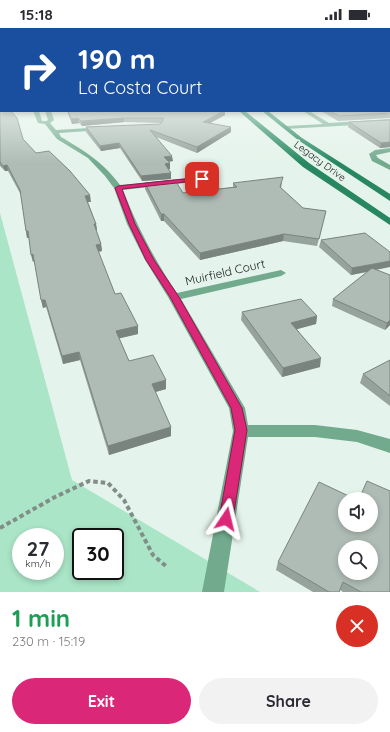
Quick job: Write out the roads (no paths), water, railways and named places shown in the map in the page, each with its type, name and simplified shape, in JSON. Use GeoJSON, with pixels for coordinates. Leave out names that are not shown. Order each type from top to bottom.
{"type":"FeatureCollection","features":[{"type":"Feature","properties":{"kind":"main road","name":"Legacy Drive"},"geometry":{"type":"LineString","coordinates":[[243,112],[306,166],[390,222]]}},
{"type":"Feature","properties":{"kind":"main road","name":"Legacy Drive"},"geometry":{"type":"LineString","coordinates":[[266,112],[345,170],[390,198]]}},
{"type":"Feature","properties":{"kind":"street"},"geometry":{"type":"LineString","coordinates":[[36,112],[40,122],[111,127]]}},
{"type":"Feature","properties":{"kind":"street"},"geometry":{"type":"LineString","coordinates":[[50,122],[63,141],[90,157],[108,174],[118,188],[132,224],[150,260],[174,297],[237,408],[241,430],[213,592]]}},
{"type":"Feature","properties":{"kind":"street"},"geometry":{"type":"LineString","coordinates":[[390,150],[377,151],[372,154],[375,159],[390,168]]}},
{"type":"Feature","properties":{"kind":"street"},"geometry":{"type":"LineString","coordinates":[[118,188],[202,179]]}},
{"type":"Feature","properties":{"kind":"street","name":"Muirfield Court"},"geometry":{"type":"LineString","coordinates":[[174,297],[281,272]]}},
{"type":"Feature","properties":{"kind":"street"},"geometry":{"type":"LineString","coordinates":[[241,430],[315,432],[358,436],[390,446]]}},
{"type":"Feature","properties":{"kind":"lane"},"geometry":{"type":"LineString","coordinates":[[308,112],[328,125]]}},
{"type":"Feature","properties":{"kind":"lane"},"geometry":{"type":"LineString","coordinates":[[342,124],[342,121],[390,117]]}},
{"type":"Feature","properties":{"kind":"lane"},"geometry":{"type":"LineString","coordinates":[[287,128],[390,121]]}}]}
